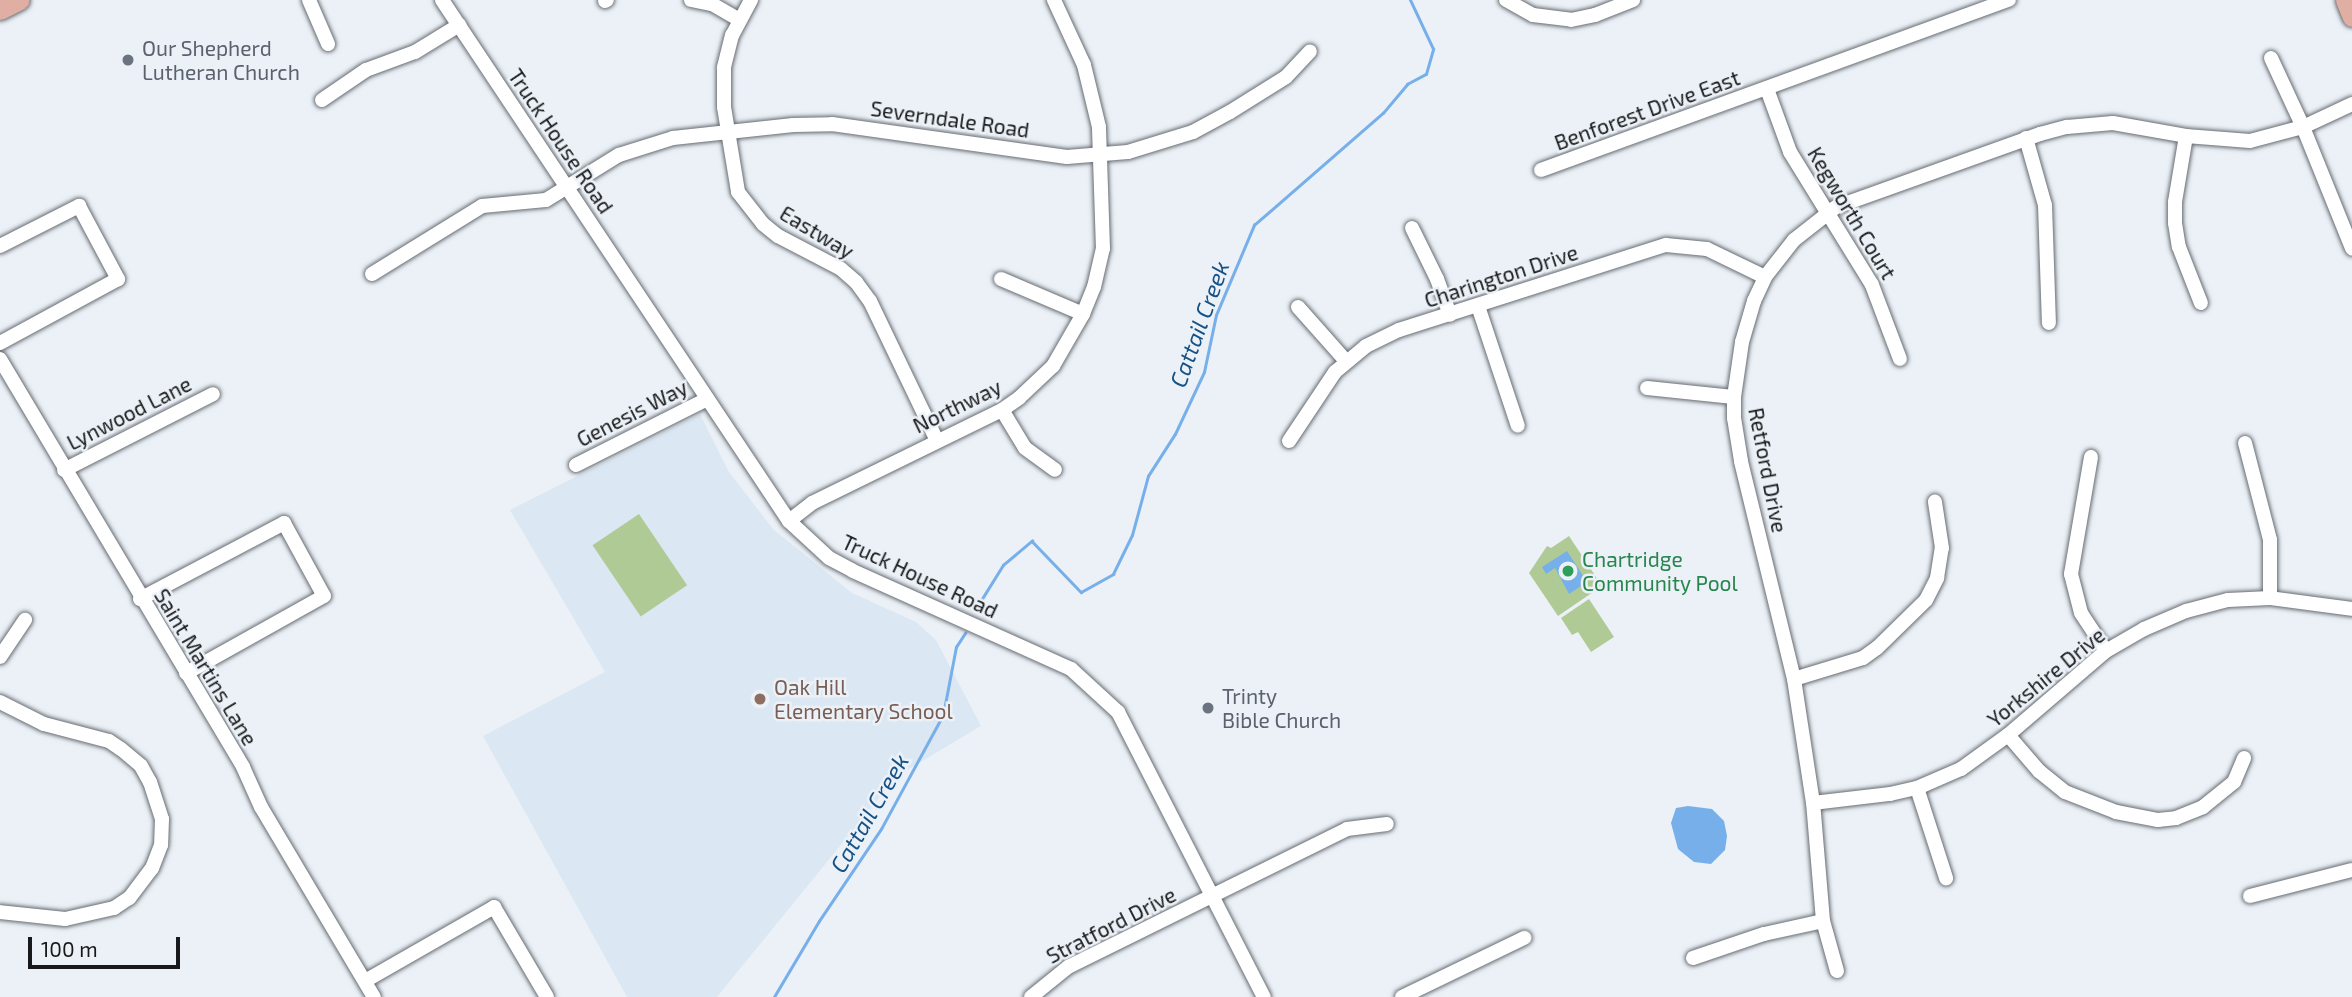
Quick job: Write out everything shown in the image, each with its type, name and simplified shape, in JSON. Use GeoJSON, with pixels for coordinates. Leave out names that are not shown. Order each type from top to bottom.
{"type":"FeatureCollection","features":[{"type":"Feature","properties":{"kind":"main road"},"geometry":{"type":"LineString","coordinates":[[0,10],[20,0]]}},
{"type":"Feature","properties":{"kind":"main road"},"geometry":{"type":"LineString","coordinates":[[2345,0],[2352,17]]}},
{"type":"Feature","properties":{"kind":"street"},"geometry":{"type":"LineString","coordinates":[[309,0],[328,44]]}},
{"type":"Feature","properties":{"kind":"street","name":"Truck House Road"},"geometry":{"type":"LineString","coordinates":[[442,0],[789,521],[829,558],[1054,659],[1106,698],[1129,729],[1264,997]]}},
{"type":"Feature","properties":{"kind":"street"},"geometry":{"type":"LineString","coordinates":[[691,0],[712,4],[738,19]]}},
{"type":"Feature","properties":{"kind":"street","name":"Eastway"},"geometry":{"type":"LineString","coordinates":[[751,0],[738,19],[724,68],[732,172],[741,198],[763,225],[778,236],[830,262],[856,282],[870,301],[936,439]]}},
{"type":"Feature","properties":{"kind":"street","name":"Northway"},"geometry":{"type":"LineString","coordinates":[[789,521],[812,503],[936,439],[1002,410],[1036,384],[1053,366],[1083,314],[1094,287],[1103,249],[1097,110],[1073,35],[1054,0]]}},
{"type":"Feature","properties":{"kind":"street"},"geometry":{"type":"LineString","coordinates":[[1506,0],[1532,15],[1580,19],[1633,0]]}},
{"type":"Feature","properties":{"kind":"street","name":"Benforest Drive East"},"geometry":{"type":"LineString","coordinates":[[1541,170],[2009,0]]}},
{"type":"Feature","properties":{"kind":"street"},"geometry":{"type":"LineString","coordinates":[[322,100],[377,64],[415,52],[459,25]]}},
{"type":"Feature","properties":{"kind":"street","name":"Severndale Road"},"geometry":{"type":"LineString","coordinates":[[372,274],[482,206],[500,202],[538,203],[568,189],[611,159],[639,147],[673,138],[793,124],[832,124],[1067,157],[1101,156],[1156,146],[1193,132],[1286,77],[1310,51]]}},
{"type":"Feature","properties":{"kind":"street"},"geometry":{"type":"LineString","coordinates":[[2271,58],[2303,127],[2352,248]]}},
{"type":"Feature","properties":{"kind":"street","name":"Kegworth Court"},"geometry":{"type":"LineString","coordinates":[[1767,89],[1790,152],[1872,285],[1900,359]]}},
{"type":"Feature","properties":{"kind":"street","name":"Retford Drive"},"geometry":{"type":"LineString","coordinates":[[1837,971],[1823,921],[1813,803],[1794,679],[1741,461],[1734,397],[1748,320],[1765,277],[1794,240],[1826,213],[1859,196],[2026,138],[2061,128],[2113,123],[2186,136],[2250,141],[2303,127],[2352,104]]}},
{"type":"Feature","properties":{"kind":"street"},"geometry":{"type":"LineString","coordinates":[[2186,136],[2175,202],[2175,223],[2179,247],[2201,303]]}},
{"type":"Feature","properties":{"kind":"street"},"geometry":{"type":"LineString","coordinates":[[2026,138],[2045,205],[2049,323]]}},
{"type":"Feature","properties":{"kind":"street"},"geometry":{"type":"LineString","coordinates":[[0,246],[79,206],[118,279],[0,344]]}},
{"type":"Feature","properties":{"kind":"street"},"geometry":{"type":"LineString","coordinates":[[1412,228],[1437,279],[1450,315]]}},
{"type":"Feature","properties":{"kind":"street","name":"Charington Drive"},"geometry":{"type":"LineString","coordinates":[[1289,441],[1318,395],[1346,361],[1382,336],[1666,245],[1707,249],[1765,277]]}},
{"type":"Feature","properties":{"kind":"street"},"geometry":{"type":"LineString","coordinates":[[1001,279],[1083,314]]}},
{"type":"Feature","properties":{"kind":"street"},"geometry":{"type":"LineString","coordinates":[[1478,306],[1518,426]]}},
{"type":"Feature","properties":{"kind":"street"},"geometry":{"type":"LineString","coordinates":[[1298,307],[1346,361]]}},
{"type":"Feature","properties":{"kind":"street","name":"Saint Martins Lane"},"geometry":{"type":"LineString","coordinates":[[0,359],[374,997]]}},
{"type":"Feature","properties":{"kind":"street"},"geometry":{"type":"LineString","coordinates":[[1647,388],[1734,397]]}},
{"type":"Feature","properties":{"kind":"street","name":"Lynwood Lane"},"geometry":{"type":"LineString","coordinates":[[64,470],[214,394]]}},
{"type":"Feature","properties":{"kind":"street","name":"Genesis Way"},"geometry":{"type":"LineString","coordinates":[[576,465],[707,399]]}},
{"type":"Feature","properties":{"kind":"street"},"geometry":{"type":"LineString","coordinates":[[1002,410],[1025,448],[1055,470]]}},
{"type":"Feature","properties":{"kind":"street"},"geometry":{"type":"LineString","coordinates":[[2245,443],[2270,540],[2270,598]]}},
{"type":"Feature","properties":{"kind":"street"},"geometry":{"type":"LineString","coordinates":[[2091,457],[2071,574],[2081,613],[2106,651]]}},
{"type":"Feature","properties":{"kind":"street"},"geometry":{"type":"LineString","coordinates":[[1794,679],[1863,658],[1926,600],[1937,578],[1942,548],[1935,502]]}},
{"type":"Feature","properties":{"kind":"street"},"geometry":{"type":"LineString","coordinates":[[140,599],[284,523],[324,596],[186,673]]}},
{"type":"Feature","properties":{"kind":"street","name":"Yorkshire Drive"},"geometry":{"type":"LineString","coordinates":[[1813,803],[1917,788],[1961,769],[2008,735],[2106,651],[2144,629],[2186,611],[2228,600],[2270,598],[2352,609]]}},
{"type":"Feature","properties":{"kind":"street"},"geometry":{"type":"LineString","coordinates":[[0,657],[26,620]]}},
{"type":"Feature","properties":{"kind":"street"},"geometry":{"type":"LineString","coordinates":[[0,702],[44,724],[108,741],[121,749],[141,766],[150,782],[162,820],[161,845],[152,868],[136,891],[114,908],[65,919],[0,912]]}},
{"type":"Feature","properties":{"kind":"street"},"geometry":{"type":"LineString","coordinates":[[2008,735],[2039,771],[2065,792],[2116,812],[2158,820],[2192,812],[2212,800],[2234,782],[2244,758]]}},
{"type":"Feature","properties":{"kind":"street"},"geometry":{"type":"LineString","coordinates":[[1917,788],[1946,878]]}},
{"type":"Feature","properties":{"kind":"street","name":"Stratford Drive"},"geometry":{"type":"LineString","coordinates":[[1031,997],[1068,967],[1347,829],[1387,824]]}},
{"type":"Feature","properties":{"kind":"street"},"geometry":{"type":"LineString","coordinates":[[2250,896],[2352,870]]}},
{"type":"Feature","properties":{"kind":"street"},"geometry":{"type":"LineString","coordinates":[[365,981],[494,907],[547,997]]}},
{"type":"Feature","properties":{"kind":"street"},"geometry":{"type":"LineString","coordinates":[[1693,958],[1764,934],[1823,921]]}},
{"type":"Feature","properties":{"kind":"street"},"geometry":{"type":"LineString","coordinates":[[1402,997],[1524,938]]}},
{"type":"Feature","properties":{"kind":"shaded area","name":"Oak Hill Elementary School"},"geometry":{"type":"Polygon","coordinates":[[[700,414],[729,472],[773,529],[852,593],[916,622],[936,640],[981,726],[897,776],[717,997],[627,997],[483,736],[605,672],[510,510],[700,414]]]}},
{"type":"Feature","properties":{"kind":"green space"},"geometry":{"type":"Polygon","coordinates":[[[639,514],[687,585],[641,617],[593,545],[639,514]]]}},
{"type":"Feature","properties":{"kind":"green space"},"geometry":{"type":"Polygon","coordinates":[[[1569,536],[1602,586],[1558,616],[1529,573],[1547,546],[1551,548],[1569,536]]]}},
{"type":"Feature","properties":{"kind":"green space"},"geometry":{"type":"Polygon","coordinates":[[[1589,599],[1614,637],[1591,652],[1578,632],[1572,635],[1561,618],[1589,599]]]}},
{"type":"Feature","properties":{"kind":"water","name":"Chartridge Community Pool"},"geometry":{"type":"Polygon","coordinates":[[[1567,551],[1587,582],[1569,594],[1555,568],[1546,574],[1542,567],[1567,551]]]}},
{"type":"Feature","properties":{"kind":"water"},"geometry":{"type":"Polygon","coordinates":[[[1688,806],[1712,809],[1724,821],[1727,836],[1725,850],[1711,864],[1694,862],[1678,849],[1671,823],[1676,808],[1688,806]]]}},
{"type":"Feature","properties":{"kind":"waterway","name":"Cattail Creek"},"geometry":{"type":"LineString","coordinates":[[975,610],[1003,565],[1032,541],[1081,592],[1113,574],[1132,535],[1148,476],[1175,434],[1204,372],[1216,315],[1254,225],[1383,113],[1407,84],[1426,74],[1433,49],[1410,0]]}},
{"type":"Feature","properties":{"kind":"waterway","name":"Cattail Creek"},"geometry":{"type":"LineString","coordinates":[[774,997],[819,921],[881,829],[943,715],[956,647],[965,633]]}},
{"type":"Feature","properties":{"kind":"place","name":"Our Shepherd Lutheran Church"},"geometry":{"type":"Point","coordinates":[128,60]}},
{"type":"Feature","properties":{"kind":"place","name":"Chartridge Community Pool"},"geometry":{"type":"Point","coordinates":[1568,571]}},
{"type":"Feature","properties":{"kind":"place","name":"Oak Hill Elementary School"},"geometry":{"type":"Point","coordinates":[760,699]}},
{"type":"Feature","properties":{"kind":"place","name":"Trinty Bible Church"},"geometry":{"type":"Point","coordinates":[1208,708]}}]}
